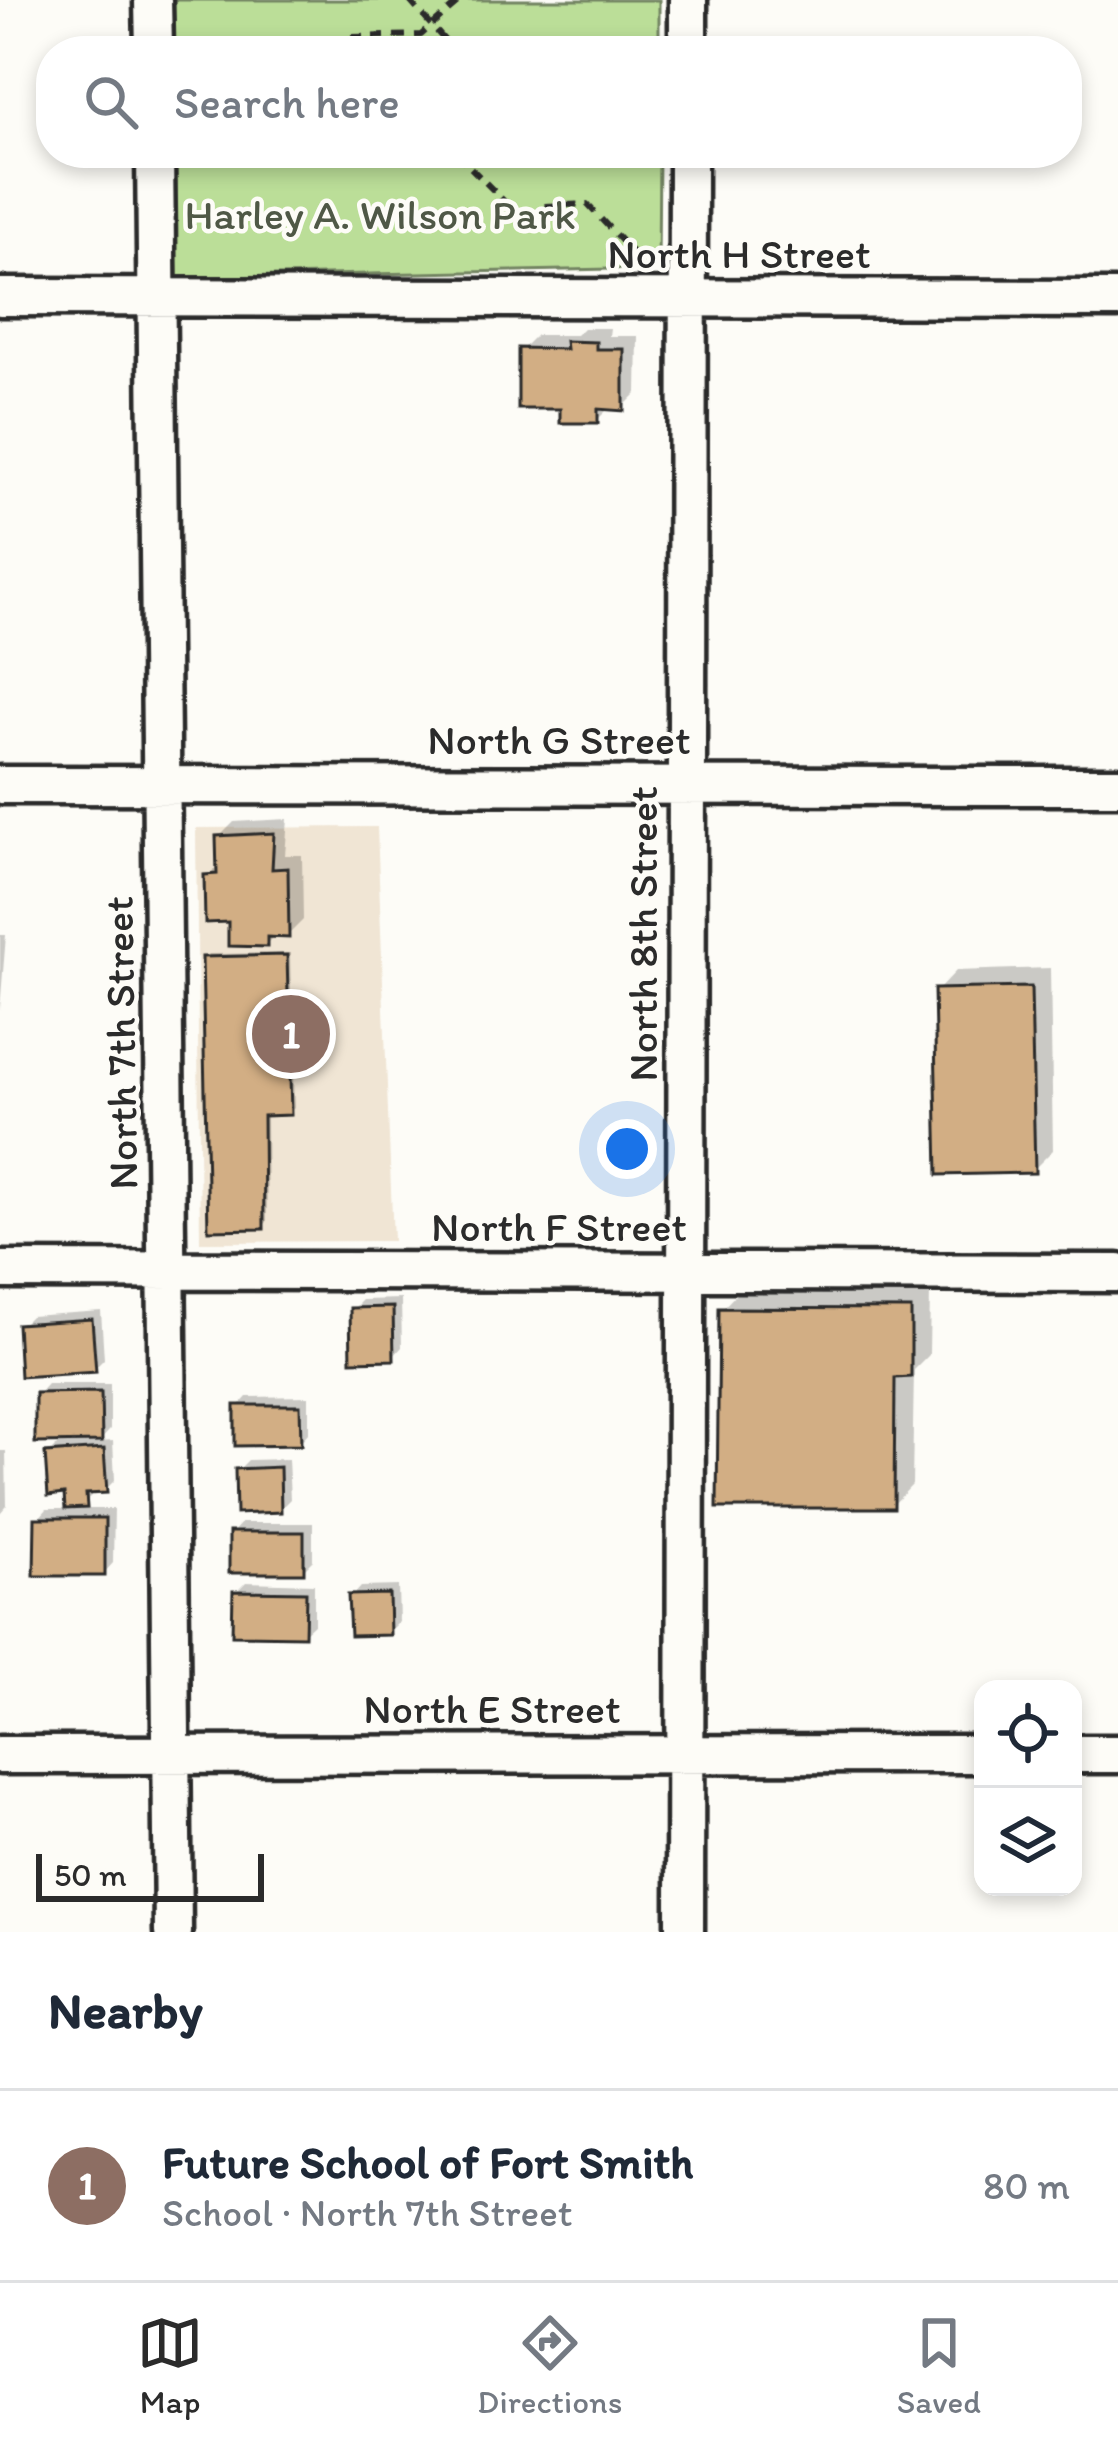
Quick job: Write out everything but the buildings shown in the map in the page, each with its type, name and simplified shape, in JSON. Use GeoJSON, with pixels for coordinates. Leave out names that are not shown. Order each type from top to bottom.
{"type":"FeatureCollection","features":[{"type":"Feature","properties":{"kind":"street"},"geometry":{"type":"LineString","coordinates":[[153,0],[154,36]]}},
{"type":"Feature","properties":{"kind":"street"},"geometry":{"type":"LineString","coordinates":[[688,0],[688,36]]}},
{"type":"Feature","properties":{"kind":"street","name":"North 7th Street"},"geometry":{"type":"LineString","coordinates":[[155,168],[173,1932]]}},
{"type":"Feature","properties":{"kind":"street","name":"North 8th Street"},"geometry":{"type":"LineString","coordinates":[[685,1932],[688,168]]}},
{"type":"Feature","properties":{"kind":"street","name":"North H Street"},"geometry":{"type":"LineString","coordinates":[[0,297],[1118,299]]}},
{"type":"Feature","properties":{"kind":"street","name":"North G Street"},"geometry":{"type":"LineString","coordinates":[[0,784],[1118,786]]}},
{"type":"Feature","properties":{"kind":"street","name":"North F Street"},"geometry":{"type":"LineString","coordinates":[[0,1270],[1118,1273]]}},
{"type":"Feature","properties":{"kind":"street","name":"North E Street"},"geometry":{"type":"LineString","coordinates":[[0,1755],[974,1754]]}},
{"type":"Feature","properties":{"kind":"street"},"geometry":{"type":"LineString","coordinates":[[1082,1754],[1118,1754]]}},
{"type":"Feature","properties":{"kind":"path"},"geometry":{"type":"LineString","coordinates":[[410,0],[441,36]]}},
{"type":"Feature","properties":{"kind":"path"},"geometry":{"type":"LineString","coordinates":[[386,36],[421,35],[461,0]]}},
{"type":"Feature","properties":{"kind":"path"},"geometry":{"type":"LineString","coordinates":[[470,168],[526,224],[543,206],[587,204],[647,269]]}},
{"type":"Feature","properties":{"kind":"shaded area"},"geometry":{"type":"Polygon","coordinates":[[[377,827],[393,1241],[200,1242],[196,828],[377,827]]]}},
{"type":"Feature","properties":{"kind":"green space"},"geometry":{"type":"Polygon","coordinates":[[[171,0],[659,0],[659,36],[171,36],[171,0]]]}},
{"type":"Feature","properties":{"kind":"green space","name":"Harley A. Wilson Park"},"geometry":{"type":"Polygon","coordinates":[[[173,168],[659,168],[658,268],[176,278],[173,168]]]}},
{"type":"Feature","properties":{"kind":"place","name":"Future School of Fort Smith"},"geometry":{"type":"Point","coordinates":[291,1034]}}]}
